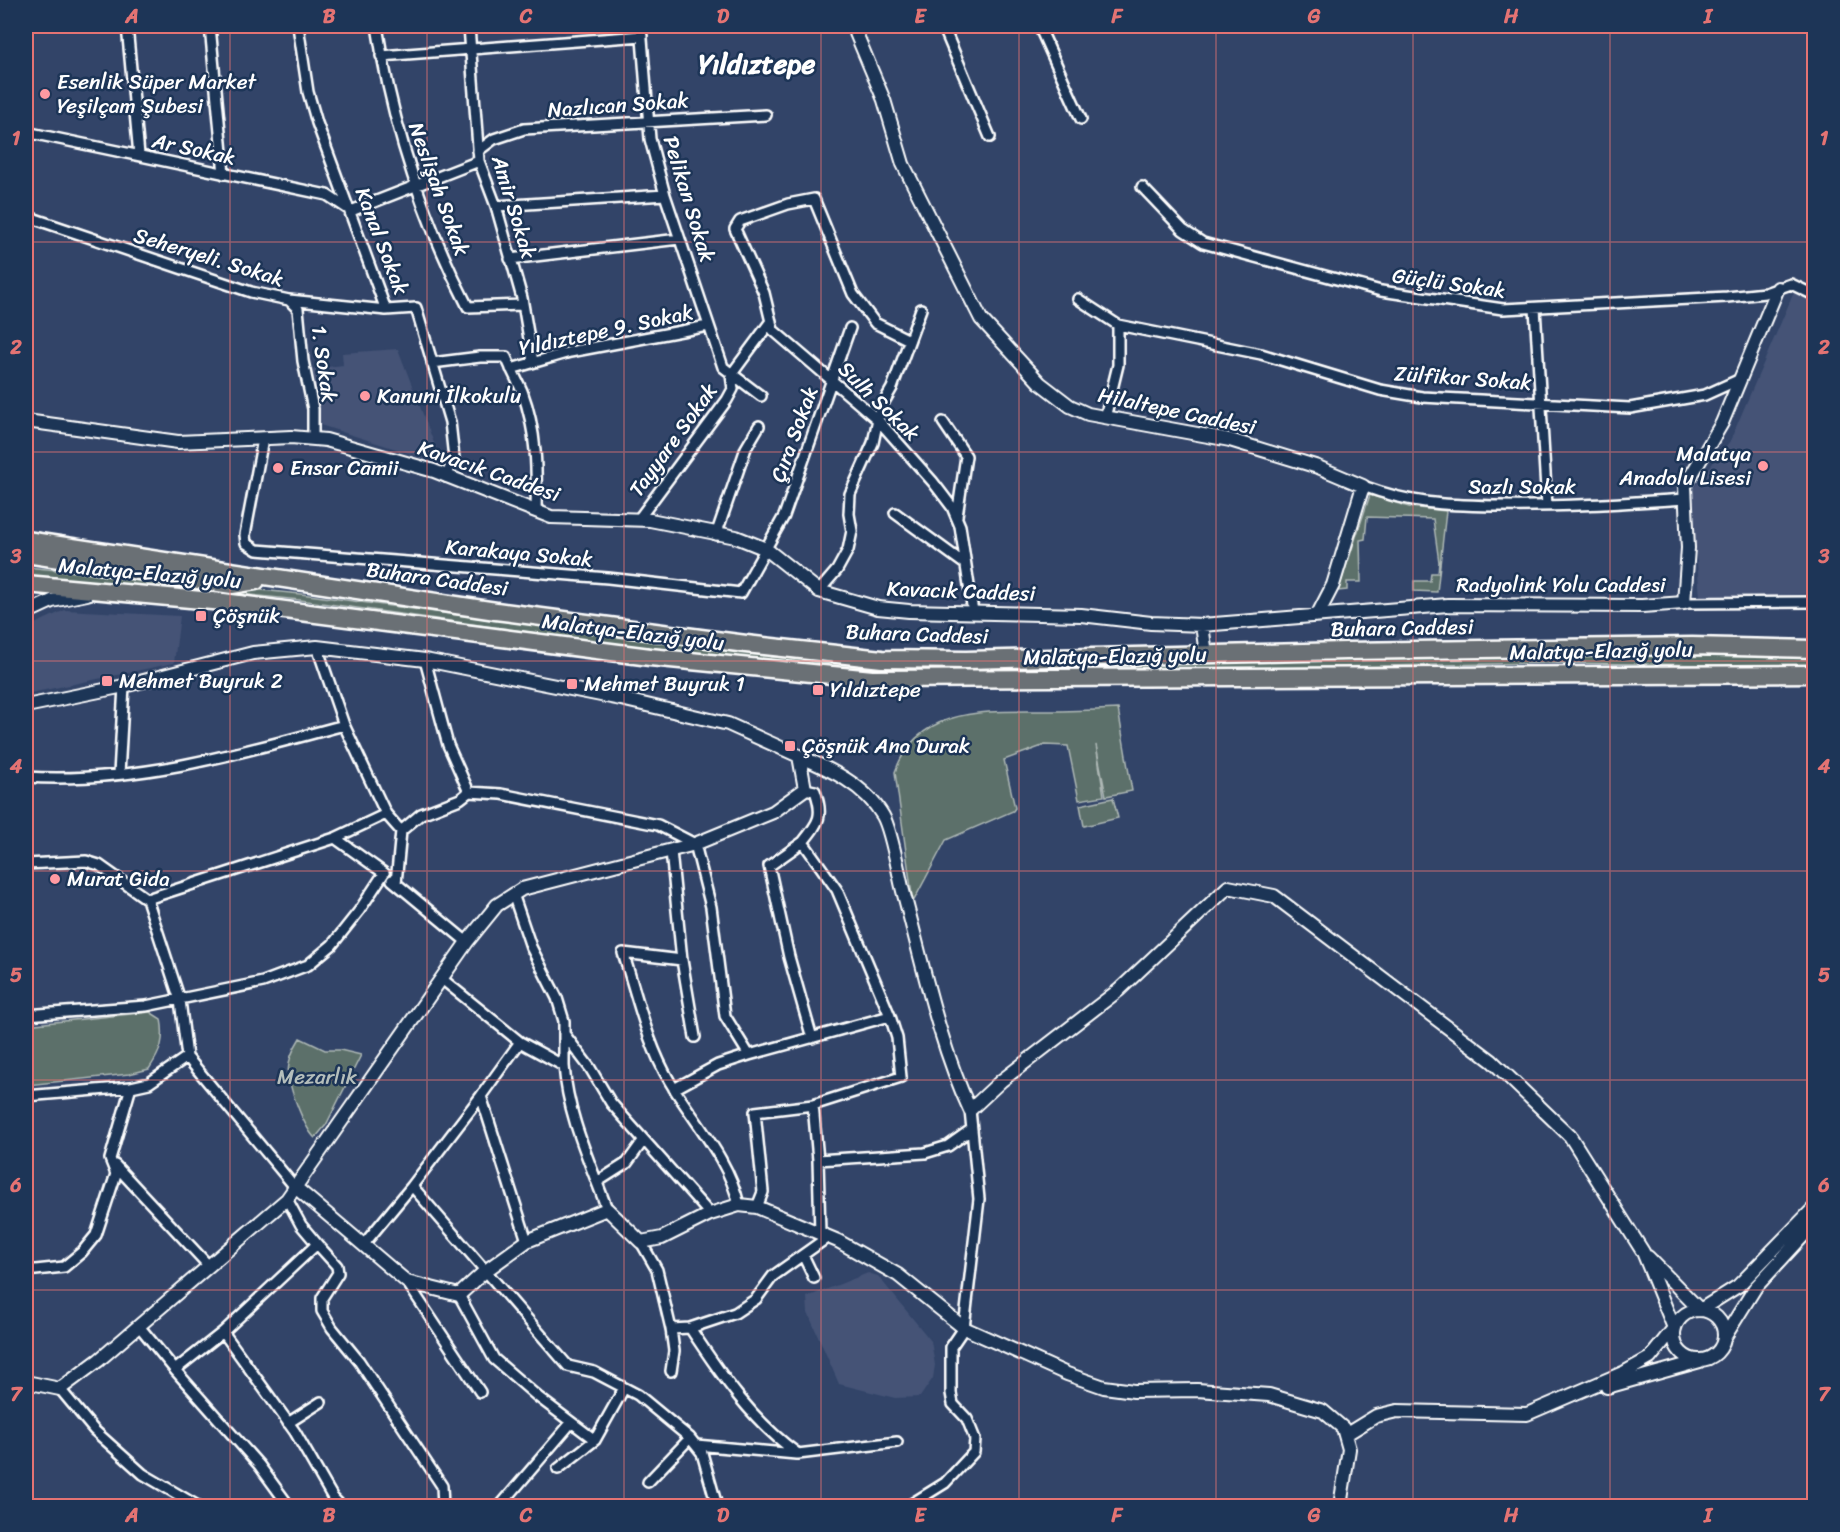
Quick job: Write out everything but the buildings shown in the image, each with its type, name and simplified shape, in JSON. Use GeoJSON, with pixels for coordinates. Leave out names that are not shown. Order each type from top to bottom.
{"type":"FeatureCollection","features":[{"type":"Feature","properties":{"kind":"highway","name":"Buhara Caddesi"},"geometry":{"type":"LineString","coordinates":[[26,543],[680,636],[882,659],[966,660],[1668,647],[1815,649]]}},
{"type":"Feature","properties":{"kind":"highway","name":"Malatya-Elazığ yolu"},"geometry":{"type":"LineString","coordinates":[[26,584],[317,613],[650,657],[825,677],[872,679],[1815,674]]}},
{"type":"Feature","properties":{"kind":"street"},"geometry":{"type":"LineString","coordinates":[[127,26],[139,155]]}},
{"type":"Feature","properties":{"kind":"street"},"geometry":{"type":"LineString","coordinates":[[210,26],[224,174]]}},
{"type":"Feature","properties":{"kind":"street","name":"Kanal Sokak"},"geometry":{"type":"LineString","coordinates":[[298,26],[308,92],[386,310],[416,308],[450,423],[454,458],[446,477]]}},
{"type":"Feature","properties":{"kind":"street","name":"Neslişah Sokak"},"geometry":{"type":"LineString","coordinates":[[376,26],[401,143],[415,186],[444,261],[468,307],[523,305]]}},
{"type":"Feature","properties":{"kind":"street","name":"Amir Sokak"},"geometry":{"type":"LineString","coordinates":[[469,26],[478,156],[496,206],[523,305],[533,362]]}},
{"type":"Feature","properties":{"kind":"street","name":"Hilaltepe Caddesi"},"geometry":{"type":"LineString","coordinates":[[853,26],[884,100],[903,164],[981,319],[1040,383],[1070,406],[1105,418],[1230,440],[1318,466],[1363,486]]}},
{"type":"Feature","properties":{"kind":"street"},"geometry":{"type":"LineString","coordinates":[[944,26],[990,137]]}},
{"type":"Feature","properties":{"kind":"street"},"geometry":{"type":"LineString","coordinates":[[1040,26],[1082,119]]}},
{"type":"Feature","properties":{"kind":"street"},"geometry":{"type":"LineString","coordinates":[[381,56],[472,51],[641,31]]}},
{"type":"Feature","properties":{"kind":"street","name":"Pelikan Sokak"},"geometry":{"type":"LineString","coordinates":[[641,31],[653,159],[708,326],[723,367],[731,375]]}},
{"type":"Feature","properties":{"kind":"street","name":"Nazlıcan Sokak"},"geometry":{"type":"LineString","coordinates":[[351,211],[415,186],[478,156],[494,139],[524,129],[648,120],[766,115]]}},
{"type":"Feature","properties":{"kind":"street","name":"Ar Sokak"},"geometry":{"type":"LineString","coordinates":[[26,132],[327,195],[351,211]]}},
{"type":"Feature","properties":{"kind":"street","name":"Güçlü Sokak"},"geometry":{"type":"LineString","coordinates":[[1142,187],[1183,231],[1210,246],[1381,291],[1503,309],[1726,297],[1765,293],[1791,284],[1815,295]]}},
{"type":"Feature","properties":{"kind":"street"},"geometry":{"type":"LineString","coordinates":[[496,206],[664,195]]}},
{"type":"Feature","properties":{"kind":"street","name":"Sulh Sokak"},"geometry":{"type":"LineString","coordinates":[[909,340],[875,323],[853,294],[814,200],[788,204],[740,221],[735,228],[764,293],[773,330],[878,420],[933,482],[957,516],[973,612]]}},
{"type":"Feature","properties":{"kind":"street","name":"Seheryeli. Sokak"},"geometry":{"type":"LineString","coordinates":[[26,216],[251,292],[289,300],[386,310]]}},
{"type":"Feature","properties":{"kind":"street"},"geometry":{"type":"LineString","coordinates":[[510,259],[679,238]]}},
{"type":"Feature","properties":{"kind":"street","name":"Radyolink Yolu Caddesi"},"geometry":{"type":"LineString","coordinates":[[1318,614],[1448,605],[1631,606],[1684,603],[1688,548],[1684,499],[1686,486],[1722,423],[1778,288]]}},
{"type":"Feature","properties":{"kind":"street","name":"Zülfikar Sokak"},"geometry":{"type":"LineString","coordinates":[[1078,299],[1118,325],[1261,354],[1397,394],[1447,399],[1630,408],[1705,395],[1738,380]]}},
{"type":"Feature","properties":{"kind":"street","name":"1. Sokak"},"geometry":{"type":"LineString","coordinates":[[289,300],[298,309],[303,362],[313,409],[314,438]]}},
{"type":"Feature","properties":{"kind":"street"},"geometry":{"type":"LineString","coordinates":[[1536,308],[1547,507]]}},
{"type":"Feature","properties":{"kind":"street"},"geometry":{"type":"LineString","coordinates":[[819,591],[837,570],[848,550],[852,531],[849,514],[850,494],[873,444],[880,409],[892,388],[921,309]]}},
{"type":"Feature","properties":{"kind":"street","name":"Tayyare Sokak"},"geometry":{"type":"LineString","coordinates":[[638,519],[727,400],[733,389],[731,375],[771,321]]}},
{"type":"Feature","properties":{"kind":"street"},"geometry":{"type":"LineString","coordinates":[[1105,418],[1118,365],[1118,325]]}},
{"type":"Feature","properties":{"kind":"street","name":"Yıldıztepe 9. Sokak"},"geometry":{"type":"LineString","coordinates":[[511,369],[533,362],[708,326]]}},
{"type":"Feature","properties":{"kind":"street","name":"Çıra Sokak"},"geometry":{"type":"LineString","coordinates":[[766,549],[784,516],[850,328]]}},
{"type":"Feature","properties":{"kind":"street"},"geometry":{"type":"LineString","coordinates":[[432,363],[480,357],[506,357],[522,392],[533,430],[537,460],[536,511]]}},
{"type":"Feature","properties":{"kind":"street"},"geometry":{"type":"LineString","coordinates":[[731,375],[761,396]]}},
{"type":"Feature","properties":{"kind":"street","name":"Kavacık Caddesi"},"geometry":{"type":"LineString","coordinates":[[26,421],[178,442],[314,438],[409,463],[551,517],[638,519],[672,523],[716,535],[735,537],[766,549],[819,591],[878,608],[909,611],[1103,616],[1151,623],[1202,625],[1297,619],[1318,614]]}},
{"type":"Feature","properties":{"kind":"street"},"geometry":{"type":"LineString","coordinates":[[943,422],[966,456],[957,516]]}},
{"type":"Feature","properties":{"kind":"street"},"geometry":{"type":"LineString","coordinates":[[716,535],[746,448],[759,426]]}},
{"type":"Feature","properties":{"kind":"street","name":"Karakaya Sokak"},"geometry":{"type":"LineString","coordinates":[[262,439],[246,543],[256,550],[608,578],[741,593],[766,549]]}},
{"type":"Feature","properties":{"kind":"street"},"geometry":{"type":"LineString","coordinates":[[1318,614],[1333,585],[1363,486]]}},
{"type":"Feature","properties":{"kind":"street","name":"Sazlı Sokak"},"geometry":{"type":"LineString","coordinates":[[1363,486],[1392,497],[1426,504],[1547,507],[1684,499]]}},
{"type":"Feature","properties":{"kind":"street"},"geometry":{"type":"LineString","coordinates":[[895,513],[966,564]]}},
{"type":"Feature","properties":{"kind":"street"},"geometry":{"type":"LineString","coordinates":[[26,613],[52,601],[100,591]]}},
{"type":"Feature","properties":{"kind":"street"},"geometry":{"type":"LineString","coordinates":[[1684,603],[1815,602]]}},
{"type":"Feature","properties":{"kind":"street"},"geometry":{"type":"LineString","coordinates":[[1202,625],[1206,654]]}},
{"type":"Feature","properties":{"kind":"street"},"geometry":{"type":"LineString","coordinates":[[317,647],[344,725],[386,814],[401,831]]}},
{"type":"Feature","properties":{"kind":"street"},"geometry":{"type":"LineString","coordinates":[[26,706],[124,686],[254,653],[317,647],[425,660],[728,724],[833,770],[859,789],[883,817],[927,987],[970,1110],[979,1199],[964,1328],[951,1347],[953,1404],[967,1419],[975,1439],[974,1452],[945,1483],[909,1506]]}},
{"type":"Feature","properties":{"kind":"street"},"geometry":{"type":"LineString","coordinates":[[425,660],[448,745],[469,792]]}},
{"type":"Feature","properties":{"kind":"street"},"geometry":{"type":"LineString","coordinates":[[119,774],[124,686]]}},
{"type":"Feature","properties":{"kind":"street"},"geometry":{"type":"LineString","coordinates":[[26,777],[57,779],[119,774],[206,760],[344,725]]}},
{"type":"Feature","properties":{"kind":"street"},"geometry":{"type":"LineString","coordinates":[[799,756],[805,789]]}},
{"type":"Feature","properties":{"kind":"street"},"geometry":{"type":"LineString","coordinates":[[60,1389],[139,1326],[287,1199],[467,942],[497,904],[522,889],[695,844],[773,812],[805,789],[815,790],[821,807],[818,824],[803,842],[769,866],[789,957],[812,1038]]}},
{"type":"Feature","properties":{"kind":"street"},"geometry":{"type":"LineString","coordinates":[[396,883],[401,831],[421,814],[469,792],[501,794],[658,825],[695,844],[711,907],[725,1016],[749,1055]]}},
{"type":"Feature","properties":{"kind":"street"},"geometry":{"type":"LineString","coordinates":[[147,899],[335,838],[386,814]]}},
{"type":"Feature","properties":{"kind":"street"},"geometry":{"type":"LineString","coordinates":[[335,838],[384,873],[467,942]]}},
{"type":"Feature","properties":{"kind":"street"},"geometry":{"type":"LineString","coordinates":[[757,1207],[763,1192],[755,1112],[813,1105],[902,1077],[897,1038],[890,1016],[837,890],[803,842]]}},
{"type":"Feature","properties":{"kind":"street"},"geometry":{"type":"LineString","coordinates":[[671,851],[682,960],[695,1037]]}},
{"type":"Feature","properties":{"kind":"street"},"geometry":{"type":"LineString","coordinates":[[26,864],[93,863],[111,872],[147,899],[180,1000],[187,1057],[294,1186],[407,1282],[480,1392]]}},
{"type":"Feature","properties":{"kind":"street"},"geometry":{"type":"LineString","coordinates":[[26,1014],[129,1009],[263,982],[308,965],[332,945],[359,911],[384,873]]}},
{"type":"Feature","properties":{"kind":"street"},"geometry":{"type":"LineString","coordinates":[[970,1110],[1001,1081],[1119,990],[1228,887],[1274,896],[1492,1061],[1570,1136],[1643,1252],[1674,1329],[1673,1337],[1680,1352],[1687,1358],[1703,1360]]}},
{"type":"Feature","properties":{"kind":"street"},"geometry":{"type":"LineString","coordinates":[[513,894],[531,947],[557,998],[565,1035],[564,1066],[576,1129],[607,1209],[641,1242],[657,1270],[671,1329],[674,1351],[671,1371]]}},
{"type":"Feature","properties":{"kind":"street"},"geometry":{"type":"LineString","coordinates":[[682,960],[623,953],[655,1050],[674,1089],[718,1155],[736,1190],[739,1206]]}},
{"type":"Feature","properties":{"kind":"street"},"geometry":{"type":"LineString","coordinates":[[442,979],[520,1042],[564,1066]]}},
{"type":"Feature","properties":{"kind":"street"},"geometry":{"type":"LineString","coordinates":[[674,1089],[718,1065],[890,1016]]}},
{"type":"Feature","properties":{"kind":"street"},"geometry":{"type":"LineString","coordinates":[[565,1035],[590,1068],[610,1103],[710,1214]]}},
{"type":"Feature","properties":{"kind":"street"},"geometry":{"type":"LineString","coordinates":[[364,1244],[412,1186],[520,1042]]}},
{"type":"Feature","properties":{"kind":"street"},"geometry":{"type":"LineString","coordinates":[[26,1096],[131,1087],[149,1083],[187,1057]]}},
{"type":"Feature","properties":{"kind":"street"},"geometry":{"type":"LineString","coordinates":[[26,1271],[64,1267],[96,1235],[116,1174],[110,1159],[131,1087]]}},
{"type":"Feature","properties":{"kind":"street"},"geometry":{"type":"LineString","coordinates":[[481,1096],[527,1241]]}},
{"type":"Feature","properties":{"kind":"street"},"geometry":{"type":"LineString","coordinates":[[813,1105],[824,1235]]}},
{"type":"Feature","properties":{"kind":"street"},"geometry":{"type":"LineString","coordinates":[[818,1160],[925,1153],[948,1146],[972,1129]]}},
{"type":"Feature","properties":{"kind":"street"},"geometry":{"type":"LineString","coordinates":[[597,1182],[627,1163],[643,1141]]}},
{"type":"Feature","properties":{"kind":"street"},"geometry":{"type":"LineString","coordinates":[[110,1159],[209,1266]]}},
{"type":"Feature","properties":{"kind":"street"},"geometry":{"type":"LineString","coordinates":[[412,1186],[431,1205],[484,1272],[568,1366],[594,1372],[638,1395],[693,1442],[702,1453],[717,1506]]}},
{"type":"Feature","properties":{"kind":"street"},"geometry":{"type":"LineString","coordinates":[[287,1199],[301,1225],[337,1266],[338,1273],[322,1299],[322,1311],[332,1328],[359,1361],[442,1486],[443,1506]]}},
{"type":"Feature","properties":{"kind":"street"},"geometry":{"type":"LineString","coordinates":[[641,1242],[662,1238],[710,1214],[739,1206],[757,1207],[824,1235],[898,1275],[964,1328],[1067,1374],[1104,1387],[1134,1391],[1197,1390],[1269,1395],[1323,1411],[1343,1428],[1349,1449],[1340,1506]]}},
{"type":"Feature","properties":{"kind":"street"},"geometry":{"type":"LineString","coordinates":[[1345,1436],[1376,1416],[1396,1411],[1527,1414],[1625,1372],[1650,1358],[1683,1315],[1700,1310],[1738,1286],[1815,1208]]}},
{"type":"Feature","properties":{"kind":"street"},"geometry":{"type":"LineString","coordinates":[[459,1295],[484,1272],[527,1241],[607,1209]]}},
{"type":"Feature","properties":{"kind":"street"},"geometry":{"type":"LineString","coordinates":[[1557,1401],[1703,1360],[1717,1352],[1755,1288],[1815,1224]]}},
{"type":"Feature","properties":{"kind":"street"},"geometry":{"type":"LineString","coordinates":[[671,1329],[690,1328],[735,1313],[756,1299],[773,1276],[803,1255],[824,1235]]}},
{"type":"Feature","properties":{"kind":"street"},"geometry":{"type":"LineString","coordinates":[[175,1370],[223,1332],[316,1244]]}},
{"type":"Feature","properties":{"kind":"street"},"geometry":{"type":"LineString","coordinates":[[1643,1252],[1700,1310],[1715,1316],[1720,1322],[1724,1338]]}},
{"type":"Feature","properties":{"kind":"street"},"geometry":{"type":"LineString","coordinates":[[803,1255],[814,1278]]}},
{"type":"Feature","properties":{"kind":"street"},"geometry":{"type":"LineString","coordinates":[[407,1282],[459,1295],[494,1359],[595,1440]]}},
{"type":"Feature","properties":{"kind":"street"},"geometry":{"type":"LineString","coordinates":[[139,1326],[259,1465],[289,1506]]}},
{"type":"Feature","properties":{"kind":"street"},"geometry":{"type":"LineString","coordinates":[[690,1328],[722,1377],[752,1414],[798,1454]]}},
{"type":"Feature","properties":{"kind":"street"},"geometry":{"type":"LineString","coordinates":[[223,1332],[288,1423],[333,1498],[341,1506]]}},
{"type":"Feature","properties":{"kind":"street"},"geometry":{"type":"LineString","coordinates":[[26,1382],[60,1389],[94,1430],[143,1474],[196,1505]]}},
{"type":"Feature","properties":{"kind":"street"},"geometry":{"type":"LineString","coordinates":[[558,1470],[595,1440],[624,1388]]}},
{"type":"Feature","properties":{"kind":"street"},"geometry":{"type":"LineString","coordinates":[[288,1423],[321,1402]]}},
{"type":"Feature","properties":{"kind":"street"},"geometry":{"type":"LineString","coordinates":[[500,1506],[571,1423]]}},
{"type":"Feature","properties":{"kind":"street"},"geometry":{"type":"LineString","coordinates":[[648,1482],[693,1442],[798,1454],[897,1442]]}},
{"type":"Feature","properties":{"kind":"shaded area","name":"Malatya Anadolu Lisesi"},"geometry":{"type":"Polygon","coordinates":[[[1794,292],[1814,300],[1814,594],[1700,597],[1691,491],[1730,441],[1794,292]]]}},
{"type":"Feature","properties":{"kind":"shaded area","name":"Kanuni İlkokulu"},"geometry":{"type":"Polygon","coordinates":[[[398,349],[439,456],[434,461],[317,424],[311,369],[343,365],[342,353],[398,349]]]}},
{"type":"Feature","properties":{"kind":"shaded area"},"geometry":{"type":"Polygon","coordinates":[[[65,610],[180,616],[174,663],[26,694],[26,628],[65,610]]]}},
{"type":"Feature","properties":{"kind":"shaded area"},"geometry":{"type":"Polygon","coordinates":[[[868,1273],[878,1276],[931,1341],[935,1365],[933,1378],[920,1397],[895,1398],[839,1384],[808,1313],[807,1297],[868,1273]]]}},
{"type":"Feature","properties":{"kind":"green space"},"geometry":{"type":"Polygon","coordinates":[[[1370,495],[1409,507],[1446,511],[1437,592],[1414,591],[1414,581],[1430,581],[1431,573],[1438,573],[1439,562],[1433,519],[1367,517],[1365,539],[1360,540],[1361,582],[1347,582],[1347,590],[1338,591],[1370,495]]]}},
{"type":"Feature","properties":{"kind":"green space"},"geometry":{"type":"Polygon","coordinates":[[[26,567],[301,594],[772,657],[908,667],[1551,655],[1814,657],[1814,666],[1552,663],[998,673],[838,671],[601,642],[300,600],[26,577],[26,567]]]}},
{"type":"Feature","properties":{"kind":"green space"},"geometry":{"type":"Polygon","coordinates":[[[1118,709],[1132,791],[1106,796],[1096,745],[1104,796],[1079,800],[1068,746],[1045,745],[1004,760],[1015,808],[1013,811],[946,840],[913,902],[895,772],[906,750],[921,734],[939,723],[959,716],[981,713],[1118,709]]]}},
{"type":"Feature","properties":{"kind":"green space"},"geometry":{"type":"Polygon","coordinates":[[[1113,798],[1118,818],[1084,826],[1080,805],[1113,798]]]}},
{"type":"Feature","properties":{"kind":"green space"},"geometry":{"type":"Polygon","coordinates":[[[150,1012],[161,1019],[162,1039],[159,1051],[149,1069],[129,1074],[27,1085],[26,1025],[150,1012]]]}},
{"type":"Feature","properties":{"kind":"green space","name":"Mezarlık"},"geometry":{"type":"Polygon","coordinates":[[[300,1038],[325,1050],[340,1050],[361,1055],[326,1125],[315,1138],[299,1110],[289,1078],[288,1068],[291,1057],[300,1038]]]}},
{"type":"Feature","properties":{"kind":"place","name":"Esenlik Süper Market Yeşilçam Şubesi"},"geometry":{"type":"Point","coordinates":[45,94]}},
{"type":"Feature","properties":{"kind":"place","name":"Kanuni İlkokulu"},"geometry":{"type":"Point","coordinates":[365,396]}},
{"type":"Feature","properties":{"kind":"place","name":"Malatya Anadolu Lisesi"},"geometry":{"type":"Point","coordinates":[1763,466]}},
{"type":"Feature","properties":{"kind":"place","name":"Ensar Camii"},"geometry":{"type":"Point","coordinates":[278,468]}},
{"type":"Feature","properties":{"kind":"place","name":"Çöşnük"},"geometry":{"type":"Point","coordinates":[201,616]}},
{"type":"Feature","properties":{"kind":"place","name":"Mehmet Buyruk 2"},"geometry":{"type":"Point","coordinates":[107,681]}},
{"type":"Feature","properties":{"kind":"place","name":"Mehmet Buyruk 1"},"geometry":{"type":"Point","coordinates":[572,684]}},
{"type":"Feature","properties":{"kind":"place","name":"Yıldıztepe"},"geometry":{"type":"Point","coordinates":[818,690]}},
{"type":"Feature","properties":{"kind":"place","name":"Çöşnük Ana Durak"},"geometry":{"type":"Point","coordinates":[790,746]}},
{"type":"Feature","properties":{"kind":"place","name":"Murat Gida"},"geometry":{"type":"Point","coordinates":[55,879]}},
{"type":"Feature","properties":{"kind":"district","name":"Yıldıztepe"},"geometry":{"type":"Point","coordinates":[757,64]}}]}
